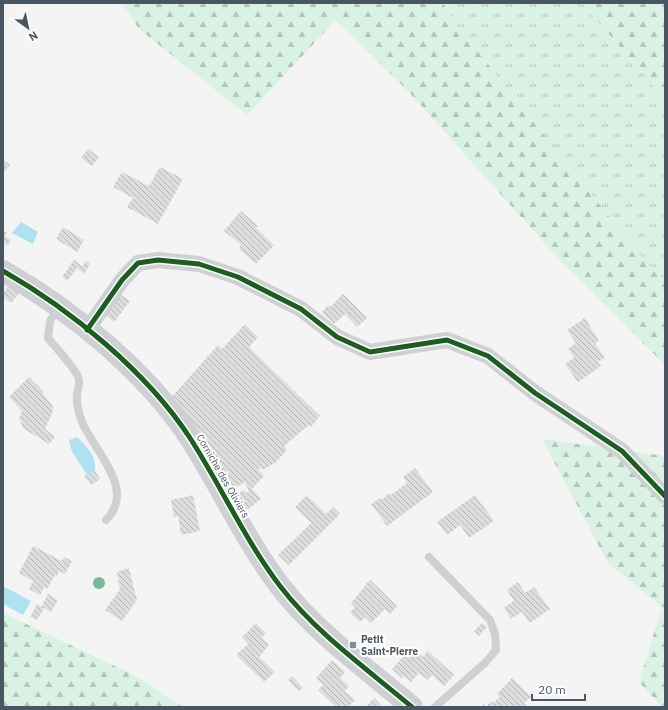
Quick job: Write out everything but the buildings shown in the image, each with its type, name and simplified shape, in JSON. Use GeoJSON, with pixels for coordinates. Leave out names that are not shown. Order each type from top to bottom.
{"type":"FeatureCollection","features":[{"type":"Feature","properties":{"kind":"street"},"geometry":{"type":"LineString","coordinates":[[87,330],[122,280],[138,263],[158,260],[199,264],[238,277],[274,297],[301,309],[338,337],[370,352],[447,340],[488,356],[535,393],[622,451],[665,496]]}},
{"type":"Feature","properties":{"kind":"street","name":"Corniche des Oliviers"},"geometry":{"type":"LineString","coordinates":[[3,271],[28,285],[58,307],[87,330],[140,378],[175,417],[200,454],[250,541],[281,587],[320,628],[412,707]]}},
{"type":"Feature","properties":{"kind":"lane"},"geometry":{"type":"LineString","coordinates":[[58,307],[50,321],[48,338],[75,371],[79,379],[77,396],[80,416],[111,471],[117,490],[117,505],[113,513],[106,520]]}},
{"type":"Feature","properties":{"kind":"lane"},"geometry":{"type":"LineString","coordinates":[[429,557],[451,582],[490,620],[496,634],[496,650],[485,663],[435,707]]}},
{"type":"Feature","properties":{"kind":"green space"},"geometry":{"type":"Polygon","coordinates":[[[122,3],[443,3],[457,25],[631,244],[665,283],[665,365],[557,257],[408,91],[336,20],[247,115],[139,29],[122,3]]]}},
{"type":"Feature","properties":{"kind":"green space"},"geometry":{"type":"Polygon","coordinates":[[[443,3],[582,3],[665,99],[665,283],[631,244],[457,25],[443,3]]]}},
{"type":"Feature","properties":{"kind":"green space"},"geometry":{"type":"Polygon","coordinates":[[[582,3],[665,3],[665,99],[582,3]]]}},
{"type":"Feature","properties":{"kind":"green space"},"geometry":{"type":"Polygon","coordinates":[[[542,439],[665,456],[665,610],[662,609],[665,613],[665,707],[662,707],[639,682],[662,607],[608,563],[542,439]]]}},
{"type":"Feature","properties":{"kind":"green space"},"geometry":{"type":"Polygon","coordinates":[[[3,613],[136,676],[183,707],[3,707],[3,613]]]}},
{"type":"Feature","properties":{"kind":"water"},"geometry":{"type":"Polygon","coordinates":[[[21,222],[38,232],[33,244],[12,233],[21,222]]]}},
{"type":"Feature","properties":{"kind":"water"},"geometry":{"type":"Polygon","coordinates":[[[77,437],[93,456],[95,471],[87,475],[72,452],[69,440],[77,437]]]}},
{"type":"Feature","properties":{"kind":"water"},"geometry":{"type":"Polygon","coordinates":[[[3,586],[31,601],[23,615],[3,604],[3,586]]]}},
{"type":"Feature","properties":{"kind":"cycle path"},"geometry":{"type":"LineString","coordinates":[[87,330],[122,280],[138,263],[158,260],[199,264],[238,277],[301,309],[337,337],[370,352],[447,340],[488,356],[535,393],[622,451],[665,496]]}},
{"type":"Feature","properties":{"kind":"cycle path"},"geometry":{"type":"LineString","coordinates":[[3,271],[29,286],[80,323],[106,344],[152,389],[190,438],[244,532],[280,586],[309,619],[326,635],[412,707]]}},
{"type":"Feature","properties":{"kind":"place","name":"Petit Saint-Pierre"},"geometry":{"type":"Point","coordinates":[353,645]}}]}
